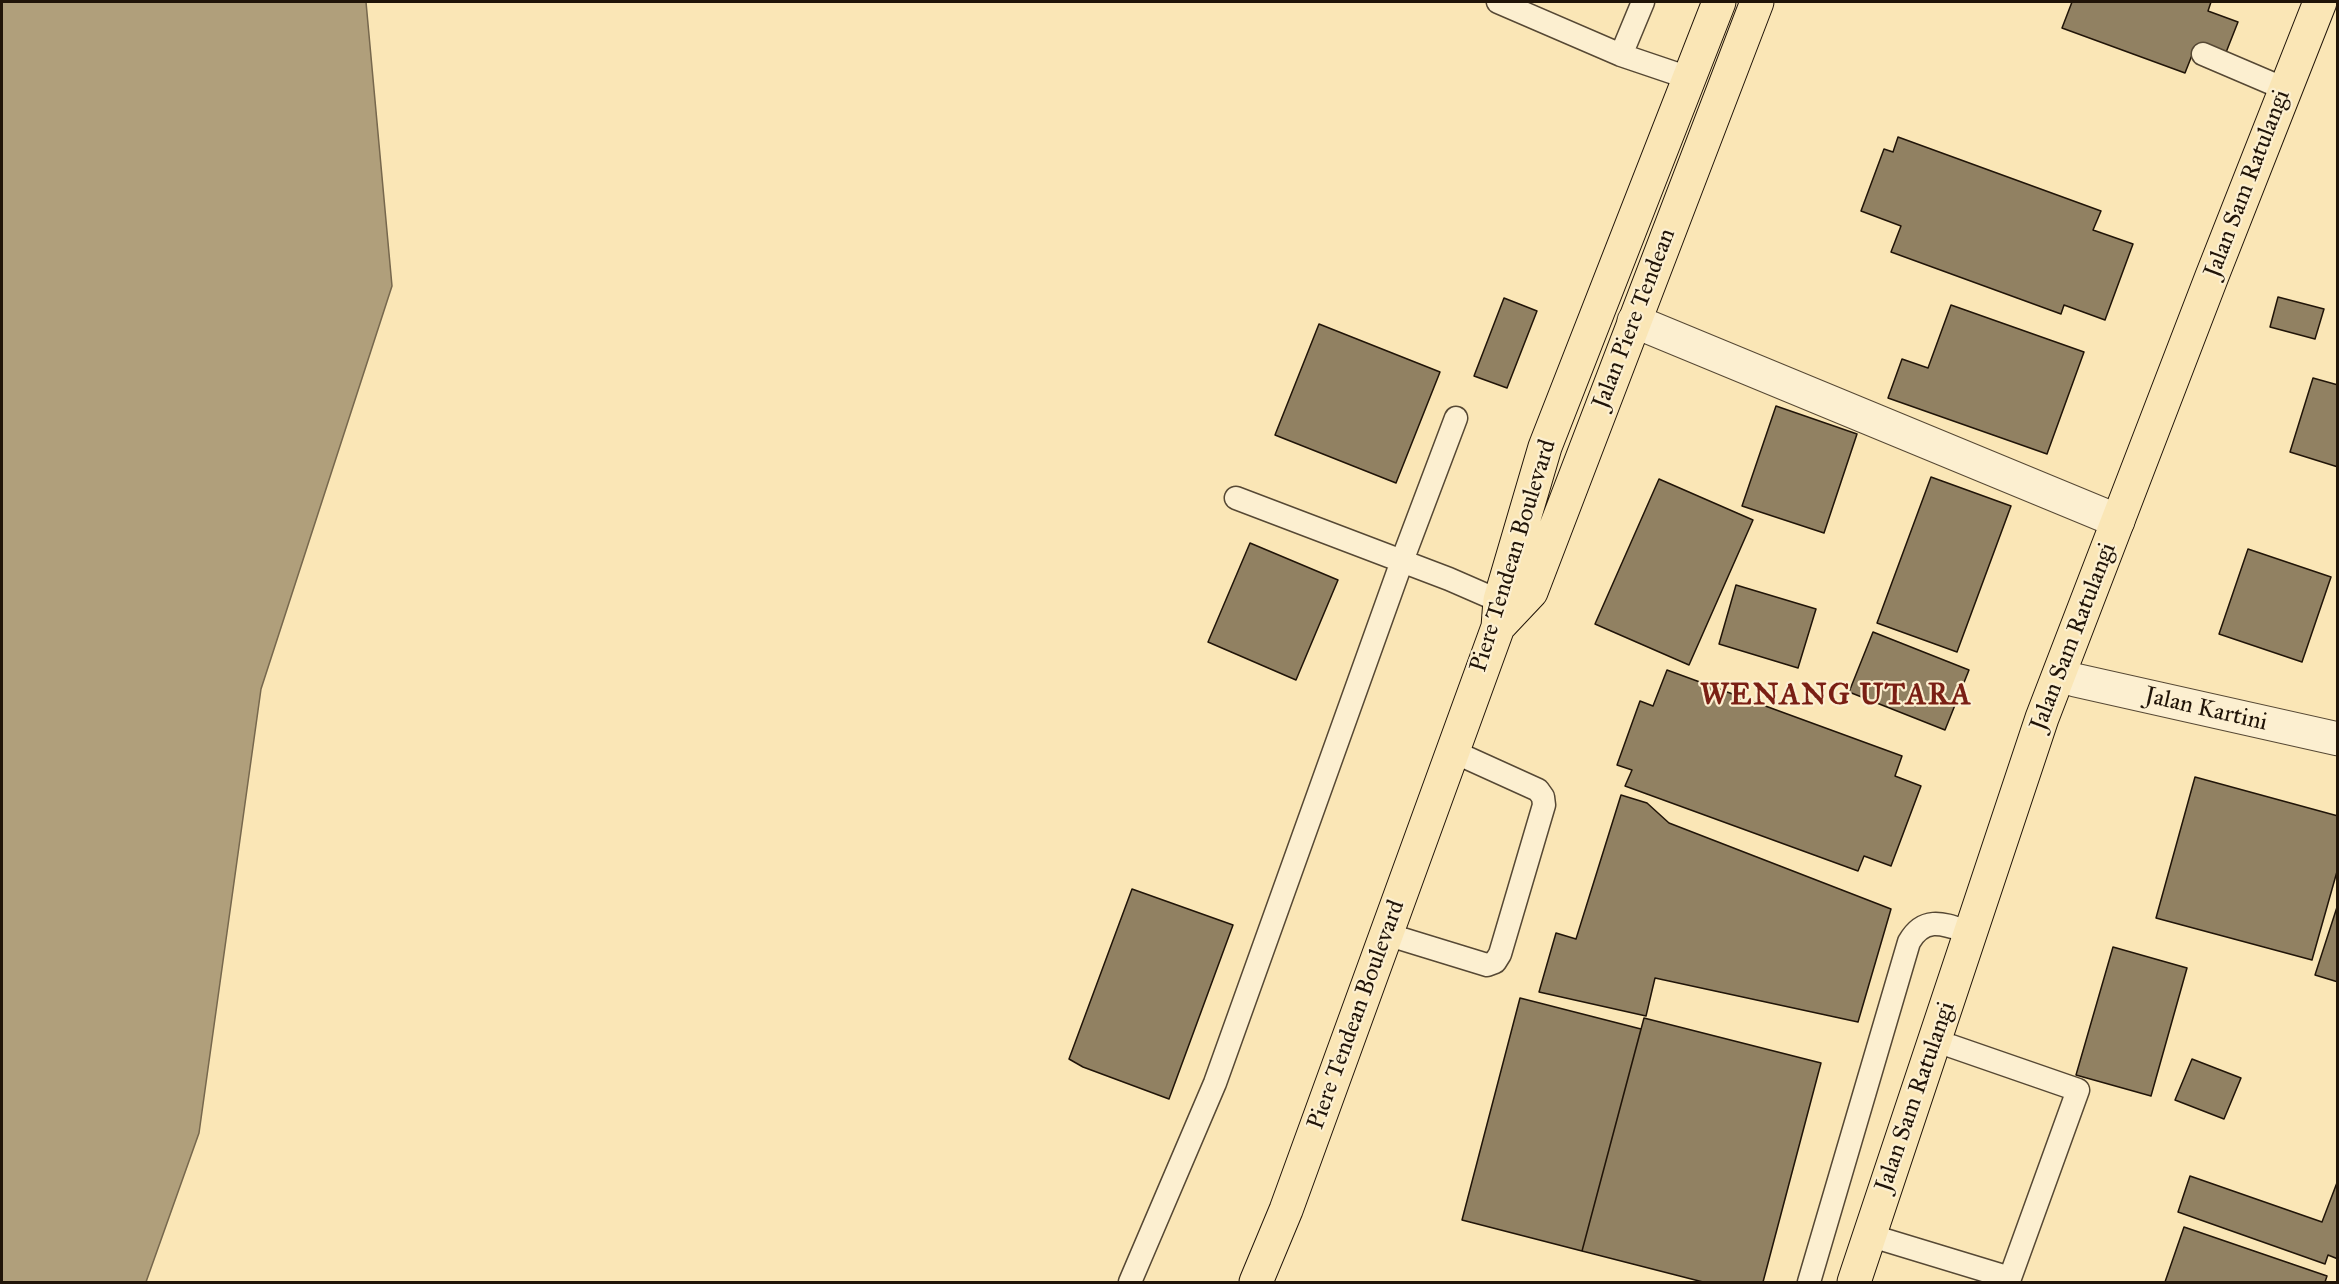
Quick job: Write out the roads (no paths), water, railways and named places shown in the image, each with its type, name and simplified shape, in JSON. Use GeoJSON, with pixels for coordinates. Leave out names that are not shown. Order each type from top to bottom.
{"type":"FeatureCollection","features":[{"type":"Feature","properties":{"kind":"main road","name":"Piere Tendean Boulevard"},"geometry":{"type":"LineString","coordinates":[[1256,1282],[1286,1210],[1505,612],[1545,447],[1719,2]]}},
{"type":"Feature","properties":{"kind":"main road","name":"Jalan Piere Tendean"},"geometry":{"type":"LineString","coordinates":[[1505,612],[1531,592],[1757,2]]}},
{"type":"Feature","properties":{"kind":"main road","name":"Jalan Sam Ratulangi"},"geometry":{"type":"LineString","coordinates":[[1854,1282],[2042,718],[2320,2]]}},
{"type":"Feature","properties":{"kind":"main road","name":"Jalan Sam Ratulangi"},"geometry":{"type":"LineString","coordinates":[[1871,1282],[2074,680],[2299,92],[2337,4]]}},
{"type":"Feature","properties":{"kind":"street"},"geometry":{"type":"LineString","coordinates":[[1634,321],[2118,521]]}},
{"type":"Feature","properties":{"kind":"street","name":"Jalan Kartini"},"geometry":{"type":"LineString","coordinates":[[2074,680],[2337,739]]}},
{"type":"Feature","properties":{"kind":"lane"},"geometry":{"type":"LineString","coordinates":[[1498,2],[1621,55],[1689,78]]}},
{"type":"Feature","properties":{"kind":"lane"},"geometry":{"type":"LineString","coordinates":[[1621,55],[1643,2]]}},
{"type":"Feature","properties":{"kind":"lane"},"geometry":{"type":"LineString","coordinates":[[2203,54],[2285,89]]}},
{"type":"Feature","properties":{"kind":"lane"},"geometry":{"type":"LineString","coordinates":[[1130,1282],[1215,1083],[1402,561],[1456,418]]}},
{"type":"Feature","properties":{"kind":"lane"},"geometry":{"type":"LineString","coordinates":[[1236,498],[1402,561],[1505,612]]}},
{"type":"Feature","properties":{"kind":"lane"},"geometry":{"type":"LineString","coordinates":[[1386,934],[1487,965],[1495,962],[1500,954],[1544,805],[1543,797],[1538,790],[1452,752]]}},
{"type":"Feature","properties":{"kind":"lane"},"geometry":{"type":"LineString","coordinates":[[1809,1282],[1909,942],[1916,931],[1925,926],[1939,924],[1971,933]]}},
{"type":"Feature","properties":{"kind":"lane"},"geometry":{"type":"LineString","coordinates":[[1885,1240],[2017,1280],[2078,1090],[1951,1047]]}},
{"type":"Feature","properties":{"kind":"district","name":"WENANG UTARA"},"geometry":{"type":"Point","coordinates":[1836,697]}}]}
